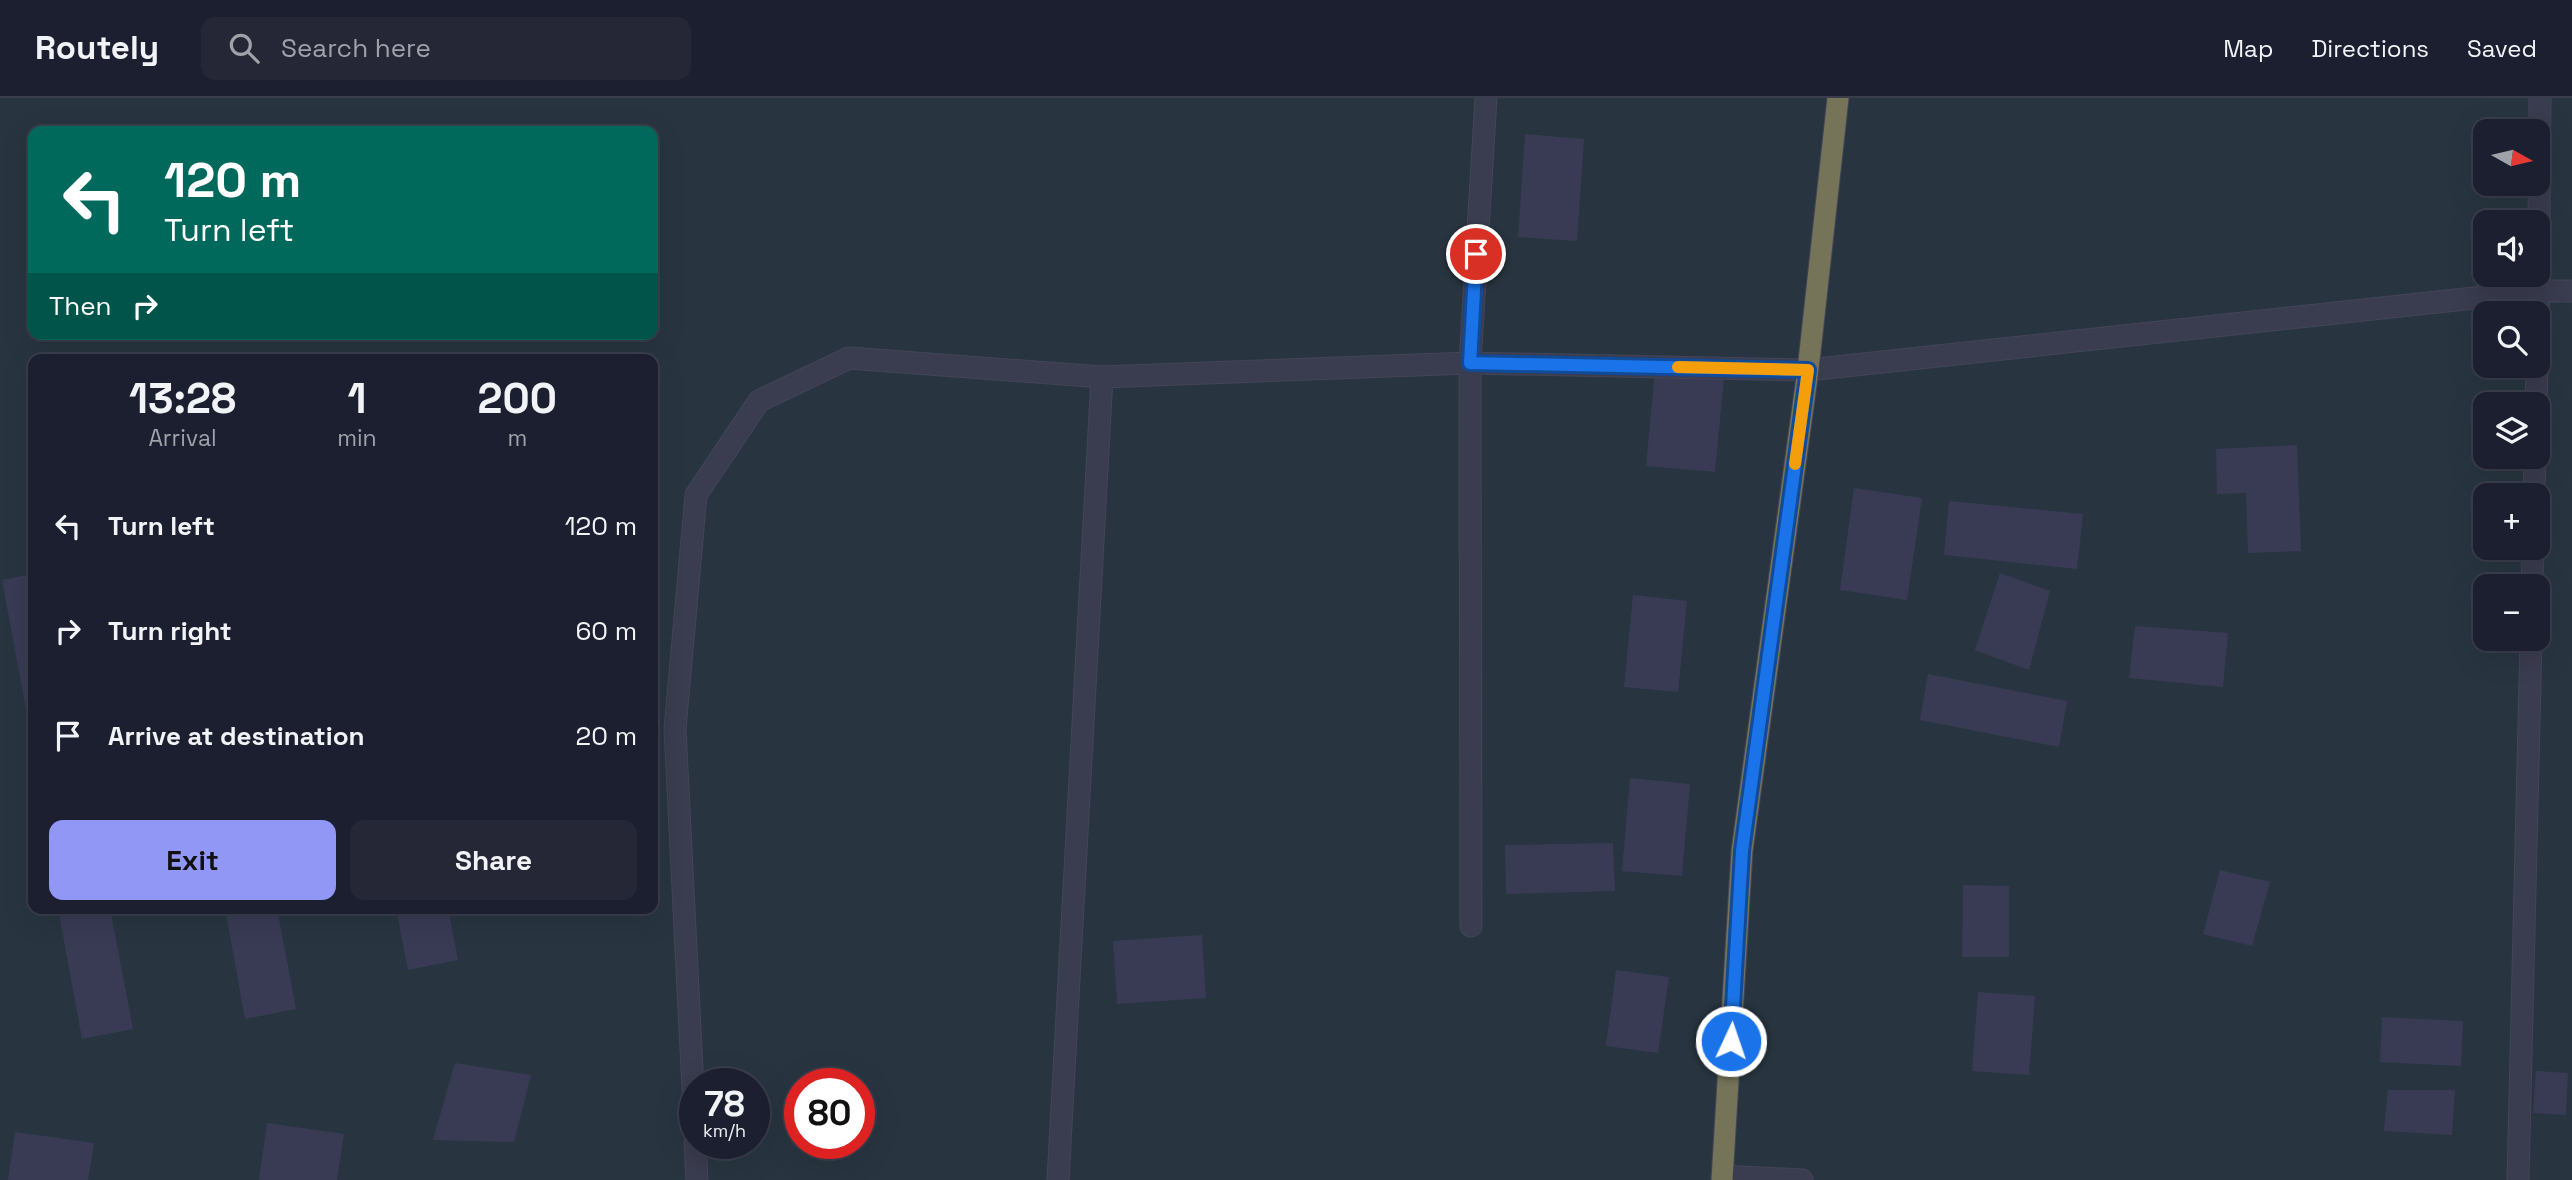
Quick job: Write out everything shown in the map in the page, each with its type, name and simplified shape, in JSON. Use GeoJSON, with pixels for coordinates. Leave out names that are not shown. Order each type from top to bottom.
{"type":"FeatureCollection","features":[{"type":"Feature","properties":{"kind":"highway"},"geometry":{"type":"LineString","coordinates":[[1722,1178],[1742,851],[1808,370],[1838,98]]}},
{"type":"Feature","properties":{"kind":"street"},"geometry":{"type":"LineString","coordinates":[[1471,926],[1470,363],[1486,98]]}},
{"type":"Feature","properties":{"kind":"street"},"geometry":{"type":"LineString","coordinates":[[2539,301],[2540,98]]}},
{"type":"Feature","properties":{"kind":"street"},"geometry":{"type":"LineString","coordinates":[[692,1068],[676,729],[696,495],[759,401],[849,358],[1102,377],[1470,363],[1808,370],[2539,291],[2572,292]]}},
{"type":"Feature","properties":{"kind":"street"},"geometry":{"type":"LineString","coordinates":[[1058,1180],[1102,377]]}},
{"type":"Feature","properties":{"kind":"street"},"geometry":{"type":"LineString","coordinates":[[2518,1180],[2531,651]]}},
{"type":"Feature","properties":{"kind":"street"},"geometry":{"type":"LineString","coordinates":[[696,1159],[697,1180]]}},
{"type":"Feature","properties":{"kind":"street"},"geometry":{"type":"LineString","coordinates":[[1722,1178],[1802,1180]]}},
{"type":"Feature","properties":{"kind":"shaded area"},"geometry":{"type":"Polygon","coordinates":[[[0,98],[2572,98],[2572,1180],[0,1180],[0,98]]]}},
{"type":"Feature","properties":{"kind":"building"},"geometry":{"type":"Polygon","coordinates":[[[1525,134],[1584,139],[1577,241],[1518,237],[1525,134]]]}},
{"type":"Feature","properties":{"kind":"building"},"geometry":{"type":"Polygon","coordinates":[[[1655,371],[1724,378],[1715,472],[1646,466],[1655,371]]]}},
{"type":"Feature","properties":{"kind":"building"},"geometry":{"type":"Polygon","coordinates":[[[2297,445],[2301,551],[2248,553],[2246,493],[2217,494],[2216,449],[2297,445]]]}},
{"type":"Feature","properties":{"kind":"building"},"geometry":{"type":"Polygon","coordinates":[[[1854,488],[1922,498],[1907,600],[1840,590],[1854,488]]]}},
{"type":"Feature","properties":{"kind":"building"},"geometry":{"type":"Polygon","coordinates":[[[1949,501],[2083,514],[2077,569],[1944,555],[1949,501]]]}},
{"type":"Feature","properties":{"kind":"building"},"geometry":{"type":"Polygon","coordinates":[[[2000,573],[2050,591],[2029,670],[1975,650],[2000,573]]]}},
{"type":"Feature","properties":{"kind":"building"},"geometry":{"type":"Polygon","coordinates":[[[28,575],[28,720],[2,580],[28,575]]]}},
{"type":"Feature","properties":{"kind":"building"},"geometry":{"type":"Polygon","coordinates":[[[1633,595],[1687,601],[1678,692],[1624,687],[1633,595]]]}},
{"type":"Feature","properties":{"kind":"building"},"geometry":{"type":"Polygon","coordinates":[[[2135,626],[2228,633],[2223,687],[2129,678],[2135,626]]]}},
{"type":"Feature","properties":{"kind":"building"},"geometry":{"type":"Polygon","coordinates":[[[1928,674],[2067,701],[2059,747],[1920,720],[1928,674]]]}},
{"type":"Feature","properties":{"kind":"building"},"geometry":{"type":"Polygon","coordinates":[[[1630,778],[1690,784],[1682,876],[1622,871],[1630,778]]]}},
{"type":"Feature","properties":{"kind":"building"},"geometry":{"type":"Polygon","coordinates":[[[1613,843],[1615,891],[1506,894],[1505,845],[1613,843]]]}},
{"type":"Feature","properties":{"kind":"building"},"geometry":{"type":"Polygon","coordinates":[[[2220,870],[2270,882],[2252,946],[2203,934],[2220,870]]]}},
{"type":"Feature","properties":{"kind":"building"},"geometry":{"type":"Polygon","coordinates":[[[1963,885],[2009,886],[2009,957],[1962,957],[1963,885]]]}},
{"type":"Feature","properties":{"kind":"building"},"geometry":{"type":"Polygon","coordinates":[[[59,914],[111,914],[133,1029],[82,1039],[59,914]]]}},
{"type":"Feature","properties":{"kind":"building"},"geometry":{"type":"Polygon","coordinates":[[[226,914],[278,914],[296,1009],[245,1019],[226,914]]]}},
{"type":"Feature","properties":{"kind":"building"},"geometry":{"type":"Polygon","coordinates":[[[397,914],[449,914],[458,960],[408,970],[397,914]]]}},
{"type":"Feature","properties":{"kind":"building"},"geometry":{"type":"Polygon","coordinates":[[[1202,935],[1206,998],[1117,1004],[1113,941],[1202,935]]]}},
{"type":"Feature","properties":{"kind":"building"},"geometry":{"type":"Polygon","coordinates":[[[1616,970],[1669,977],[1658,1053],[1606,1046],[1616,970]]]}},
{"type":"Feature","properties":{"kind":"building"},"geometry":{"type":"Polygon","coordinates":[[[1978,992],[2035,996],[2029,1075],[1972,1071],[1978,992]]]}},
{"type":"Feature","properties":{"kind":"building"},"geometry":{"type":"Polygon","coordinates":[[[2382,1017],[2463,1021],[2461,1066],[2380,1062],[2382,1017]]]}},
{"type":"Feature","properties":{"kind":"building"},"geometry":{"type":"Polygon","coordinates":[[[455,1063],[531,1075],[514,1142],[433,1140],[455,1063]]]}},
{"type":"Feature","properties":{"kind":"building"},"geometry":{"type":"Polygon","coordinates":[[[2536,1071],[2568,1073],[2566,1115],[2533,1113],[2536,1071]]]}},
{"type":"Feature","properties":{"kind":"building"},"geometry":{"type":"Polygon","coordinates":[[[2388,1090],[2455,1090],[2452,1135],[2384,1131],[2388,1090]]]}},
{"type":"Feature","properties":{"kind":"building"},"geometry":{"type":"Polygon","coordinates":[[[267,1123],[344,1134],[337,1180],[259,1180],[267,1123]]]}},
{"type":"Feature","properties":{"kind":"building"},"geometry":{"type":"Polygon","coordinates":[[[15,1132],[94,1143],[88,1180],[8,1180],[15,1132]]]}},
{"type":"Feature","properties":{"kind":"slow traffic"},"geometry":{"type":"LineString","coordinates":[[1678,367],[1808,370],[1795,464]]}},
{"type":"Feature","properties":{"kind":"route"},"geometry":{"type":"LineString","coordinates":[[1476,254],[1470,363],[1808,370],[1742,851],[1731,1041]]}}]}
